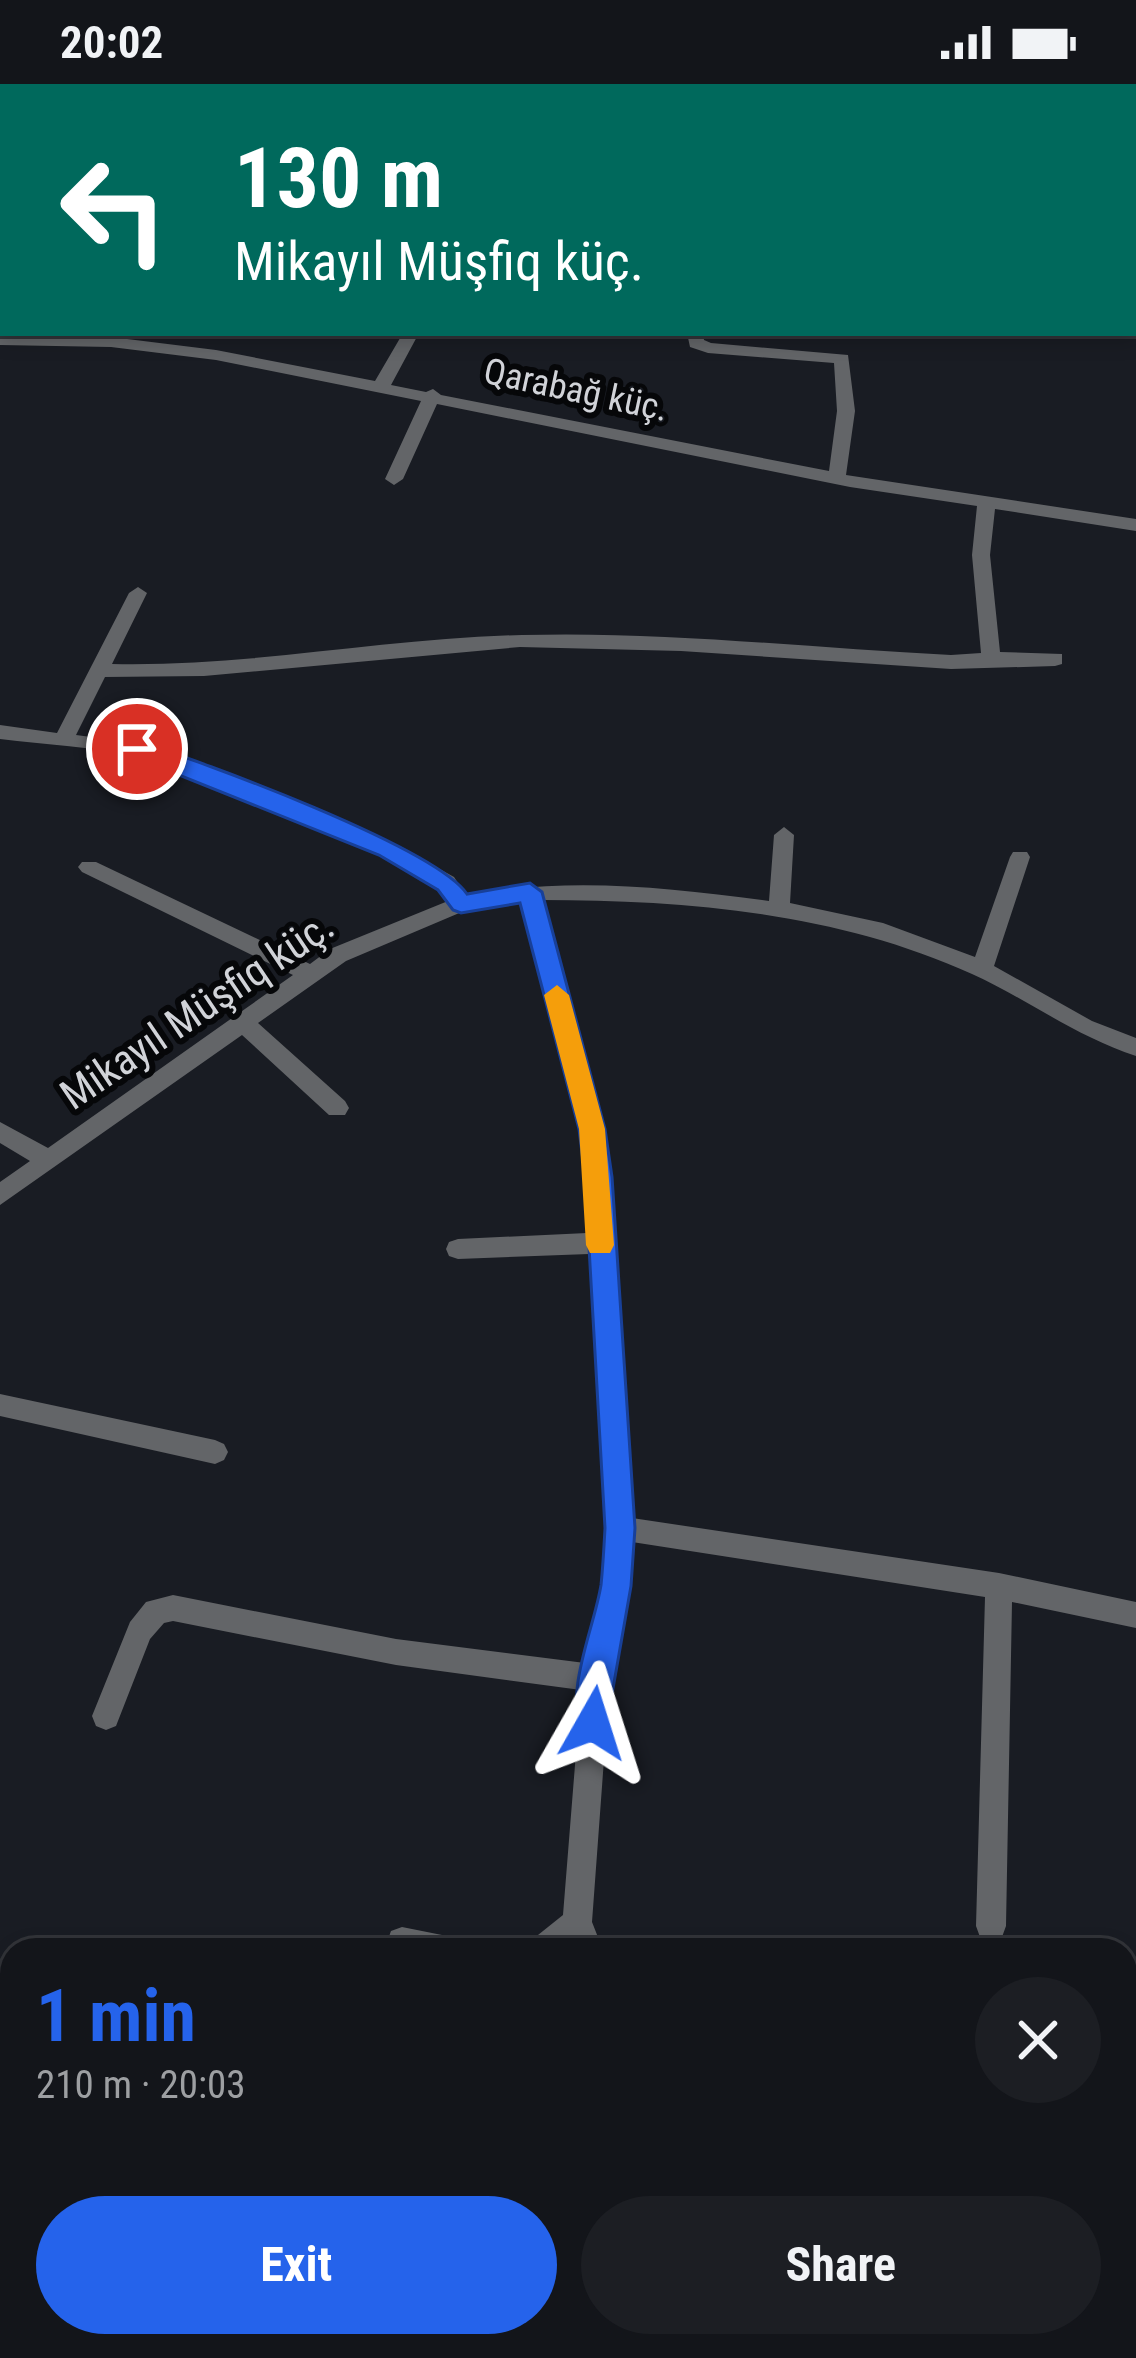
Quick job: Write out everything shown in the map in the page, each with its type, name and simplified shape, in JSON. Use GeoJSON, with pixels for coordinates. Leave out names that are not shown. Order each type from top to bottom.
{"type":"FeatureCollection","features":[{"type":"Feature","properties":{"kind":"street"},"geometry":{"type":"LineString","coordinates":[[382,385],[409,336]]}},
{"type":"Feature","properties":{"kind":"street"},"geometry":{"type":"LineString","coordinates":[[695,336],[696,343],[708,348],[842,359],[846,411],[837,478]]}},
{"type":"Feature","properties":{"kind":"street","name":"Qarabağ küç."},"geometry":{"type":"LineString","coordinates":[[0,340],[178,341],[837,478],[1136,525]]}},
{"type":"Feature","properties":{"kind":"street"},"geometry":{"type":"LineString","coordinates":[[394,478],[433,394]]}},
{"type":"Feature","properties":{"kind":"street"},"geometry":{"type":"LineString","coordinates":[[986,505],[981,555],[991,659]]}},
{"type":"Feature","properties":{"kind":"street"},"geometry":{"type":"LineString","coordinates":[[65,737],[138,592]]}},
{"type":"Feature","properties":{"kind":"street"},"geometry":{"type":"LineString","coordinates":[[99,670],[208,671],[519,641],[613,641],[931,661],[1054,659]]}},
{"type":"Feature","properties":{"kind":"street"},"geometry":{"type":"LineString","coordinates":[[0,732],[65,737],[137,749],[168,760],[388,849],[447,883],[461,904]]}},
{"type":"Feature","properties":{"kind":"street"},"geometry":{"type":"LineString","coordinates":[[779,908],[784,835]]}},
{"type":"Feature","properties":{"kind":"street"},"geometry":{"type":"LineString","coordinates":[[982,969],[1020,857]]}},
{"type":"Feature","properties":{"kind":"street"},"geometry":{"type":"LineString","coordinates":[[89,867],[309,973]]}},
{"type":"Feature","properties":{"kind":"street"},"geometry":{"type":"LineString","coordinates":[[530,892],[592,1129],[620,1528],[616,1586],[596,1678],[583,1936]]}},
{"type":"Feature","properties":{"kind":"street","name":"Mikayıl Müşfiq küç."},"geometry":{"type":"LineString","coordinates":[[0,1195],[309,973],[358,946],[461,904],[530,892],[641,892],[779,908],[883,931],[982,969],[1084,1027],[1136,1047]]}},
{"type":"Feature","properties":{"kind":"street"},"geometry":{"type":"LineString","coordinates":[[241,1021],[338,1108]]}},
{"type":"Feature","properties":{"kind":"street"},"geometry":{"type":"LineString","coordinates":[[0,1131],[47,1160]]}},
{"type":"Feature","properties":{"kind":"street"},"geometry":{"type":"LineString","coordinates":[[458,1249],[600,1243]]}},
{"type":"Feature","properties":{"kind":"street"},"geometry":{"type":"LineString","coordinates":[[0,1405],[215,1452]]}},
{"type":"Feature","properties":{"kind":"street"},"geometry":{"type":"LineString","coordinates":[[620,1528],[999,1586],[1136,1615]]}},
{"type":"Feature","properties":{"kind":"street"},"geometry":{"type":"LineString","coordinates":[[991,1926],[999,1586]]}},
{"type":"Feature","properties":{"kind":"street"},"geometry":{"type":"LineString","coordinates":[[106,1716],[140,1631],[156,1610],[173,1608],[396,1652],[596,1678]]}},
{"type":"Feature","properties":{"kind":"slow traffic"},"geometry":{"type":"LineString","coordinates":[[557,995],[592,1129],[600,1245]]}},
{"type":"Feature","properties":{"kind":"route"},"geometry":{"type":"LineString","coordinates":[[137,749],[388,849],[447,883],[461,904],[530,892],[592,1129],[598,1177],[620,1528],[616,1586],[596,1678],[593,1723]]}}]}
